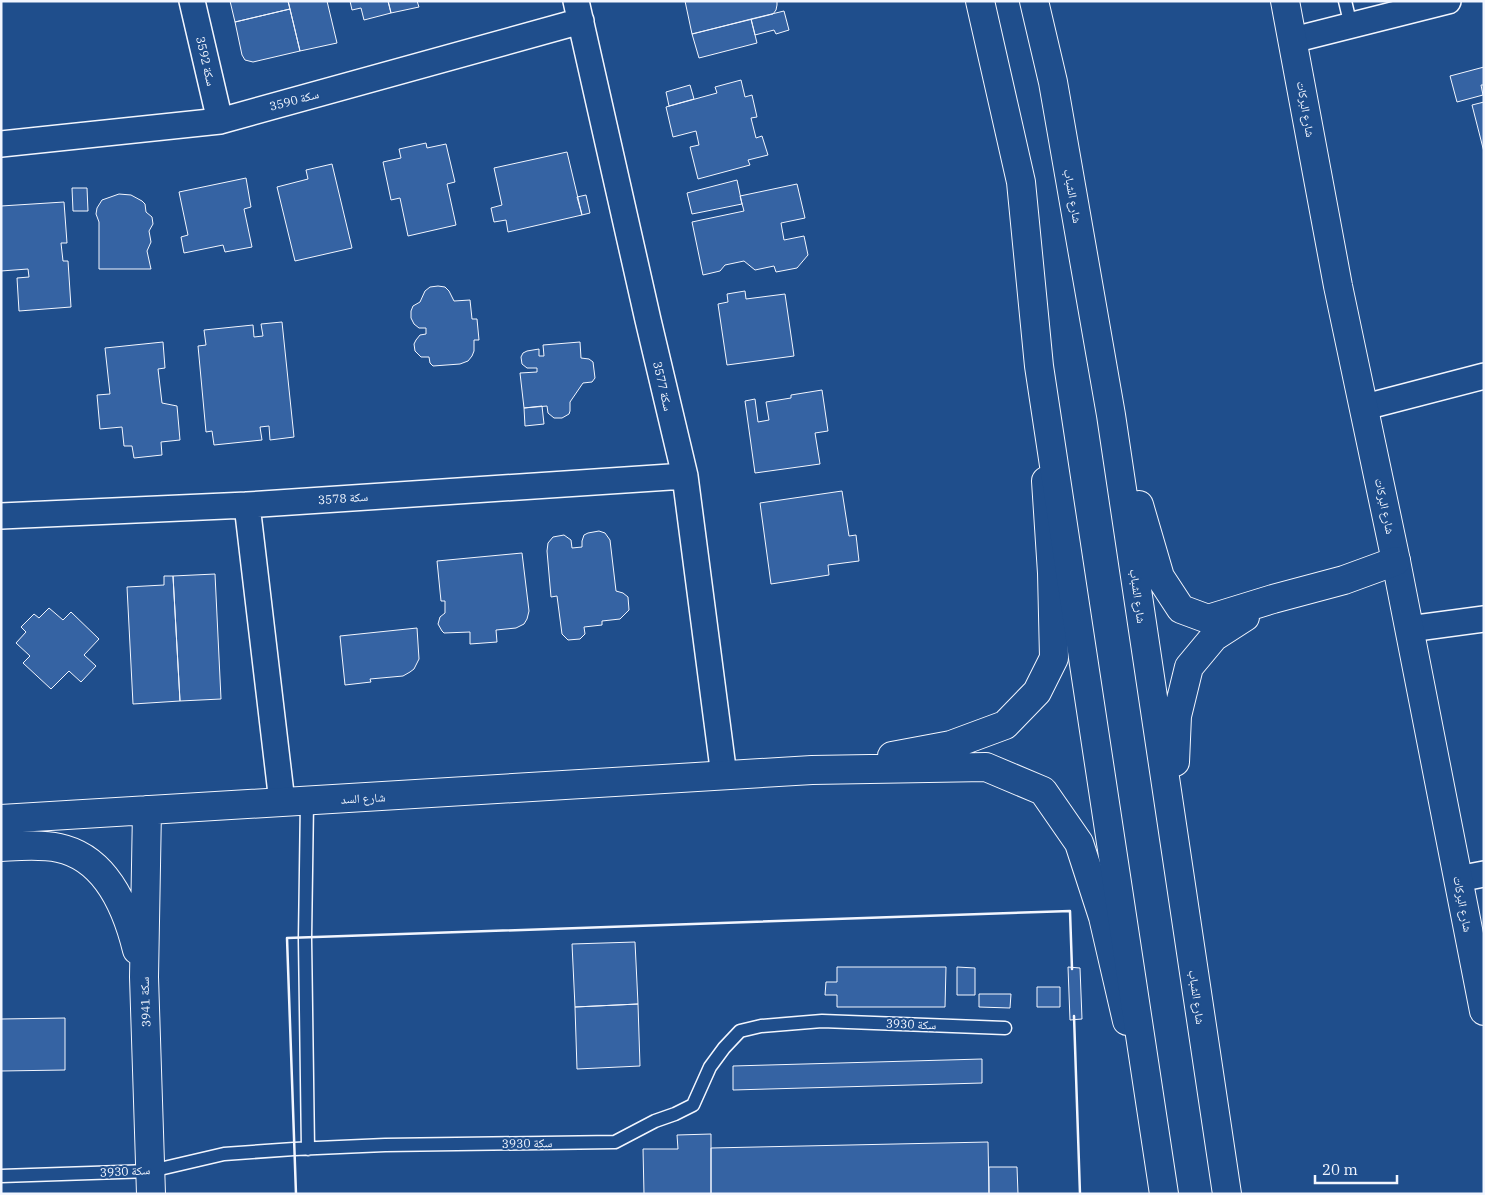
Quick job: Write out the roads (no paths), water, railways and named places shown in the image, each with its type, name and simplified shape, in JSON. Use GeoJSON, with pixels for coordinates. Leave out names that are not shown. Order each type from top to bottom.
{"type":"FeatureCollection","features":[{"type":"Feature","properties":{"kind":"street","name":"سكة 3592"},"geometry":{"type":"LineString","coordinates":[[192,1],[220,121]]}},
{"type":"Feature","properties":{"kind":"street"},"geometry":{"type":"LineString","coordinates":[[812,770],[951,745],[1005,726],[1037,692],[1054,658],[1052,573],[1038,366],[1021,182],[980,1]]}},
{"type":"Feature","properties":{"kind":"street","name":"شارع الشباب"},"geometry":{"type":"LineString","coordinates":[[1034,1],[1053,82],[1111,415],[1227,1194]]}},
{"type":"Feature","properties":{"kind":"street","name":"شارع البركات"},"geometry":{"type":"LineString","coordinates":[[1285,1],[1338,286],[1409,629],[1471,877],[1484,1011]]}},
{"type":"Feature","properties":{"kind":"street"},"geometry":{"type":"LineString","coordinates":[[1293,40],[1448,1]]}},
{"type":"Feature","properties":{"kind":"street","name":"سكة 3590"},"geometry":{"type":"LineString","coordinates":[[1,144],[220,121],[578,11]]}},
{"type":"Feature","properties":{"kind":"street","name":"سكة 3577"},"geometry":{"type":"LineString","coordinates":[[578,11],[685,476],[724,776]]}},
{"type":"Feature","properties":{"kind":"street"},"geometry":{"type":"LineString","coordinates":[[1038,366],[1163,1184]]}},
{"type":"Feature","properties":{"kind":"street"},"geometry":{"type":"LineString","coordinates":[[1364,407],[1484,376]]}},
{"type":"Feature","properties":{"kind":"street"},"geometry":{"type":"LineString","coordinates":[[1111,415],[1160,577],[1181,609],[1208,619],[1344,580],[1396,561]]}},
{"type":"Feature","properties":{"kind":"street","name":"سكة 3578"},"geometry":{"type":"LineString","coordinates":[[1,516],[247,505],[685,476]]}},
{"type":"Feature","properties":{"kind":"street"},"geometry":{"type":"LineString","coordinates":[[247,505],[295,802]]}},
{"type":"Feature","properties":{"kind":"street"},"geometry":{"type":"LineString","coordinates":[[1176,851],[1175,775],[1177,716],[1189,668],[1214,637],[1273,599]]}},
{"type":"Feature","properties":{"kind":"street"},"geometry":{"type":"LineString","coordinates":[[1409,629],[1484,619]]}},
{"type":"Feature","properties":{"kind":"street"},"geometry":{"type":"LineString","coordinates":[[812,770],[986,767],[1043,791],[1078,843],[1103,917],[1163,1184]]}},
{"type":"Feature","properties":{"kind":"street","name":"شارع السد"},"geometry":{"type":"LineString","coordinates":[[1,819],[812,770]]}},
{"type":"Feature","properties":{"kind":"street","name":"سكة 3941"},"geometry":{"type":"LineString","coordinates":[[147,810],[144,977],[151,1182]]}},
{"type":"Feature","properties":{"kind":"street"},"geometry":{"type":"LineString","coordinates":[[1,847],[40,846],[60,848],[81,856],[96,868],[110,885],[124,910],[134,936],[144,977]]}},
{"type":"Feature","properties":{"kind":"lane"},"geometry":{"type":"LineString","coordinates":[[1345,1],[1351,26]]}},
{"type":"Feature","properties":{"kind":"lane"},"geometry":{"type":"LineString","coordinates":[[295,802],[305,939],[308,1149]]}},
{"type":"Feature","properties":{"kind":"lane","name":"سكة 3930"},"geometry":{"type":"LineString","coordinates":[[1,1176],[151,1182],[224,1154],[385,1145],[615,1142],[654,1121],[693,1105],[710,1067],[740,1031],[761,1026],[822,1021],[1005,1028]]}}]}
